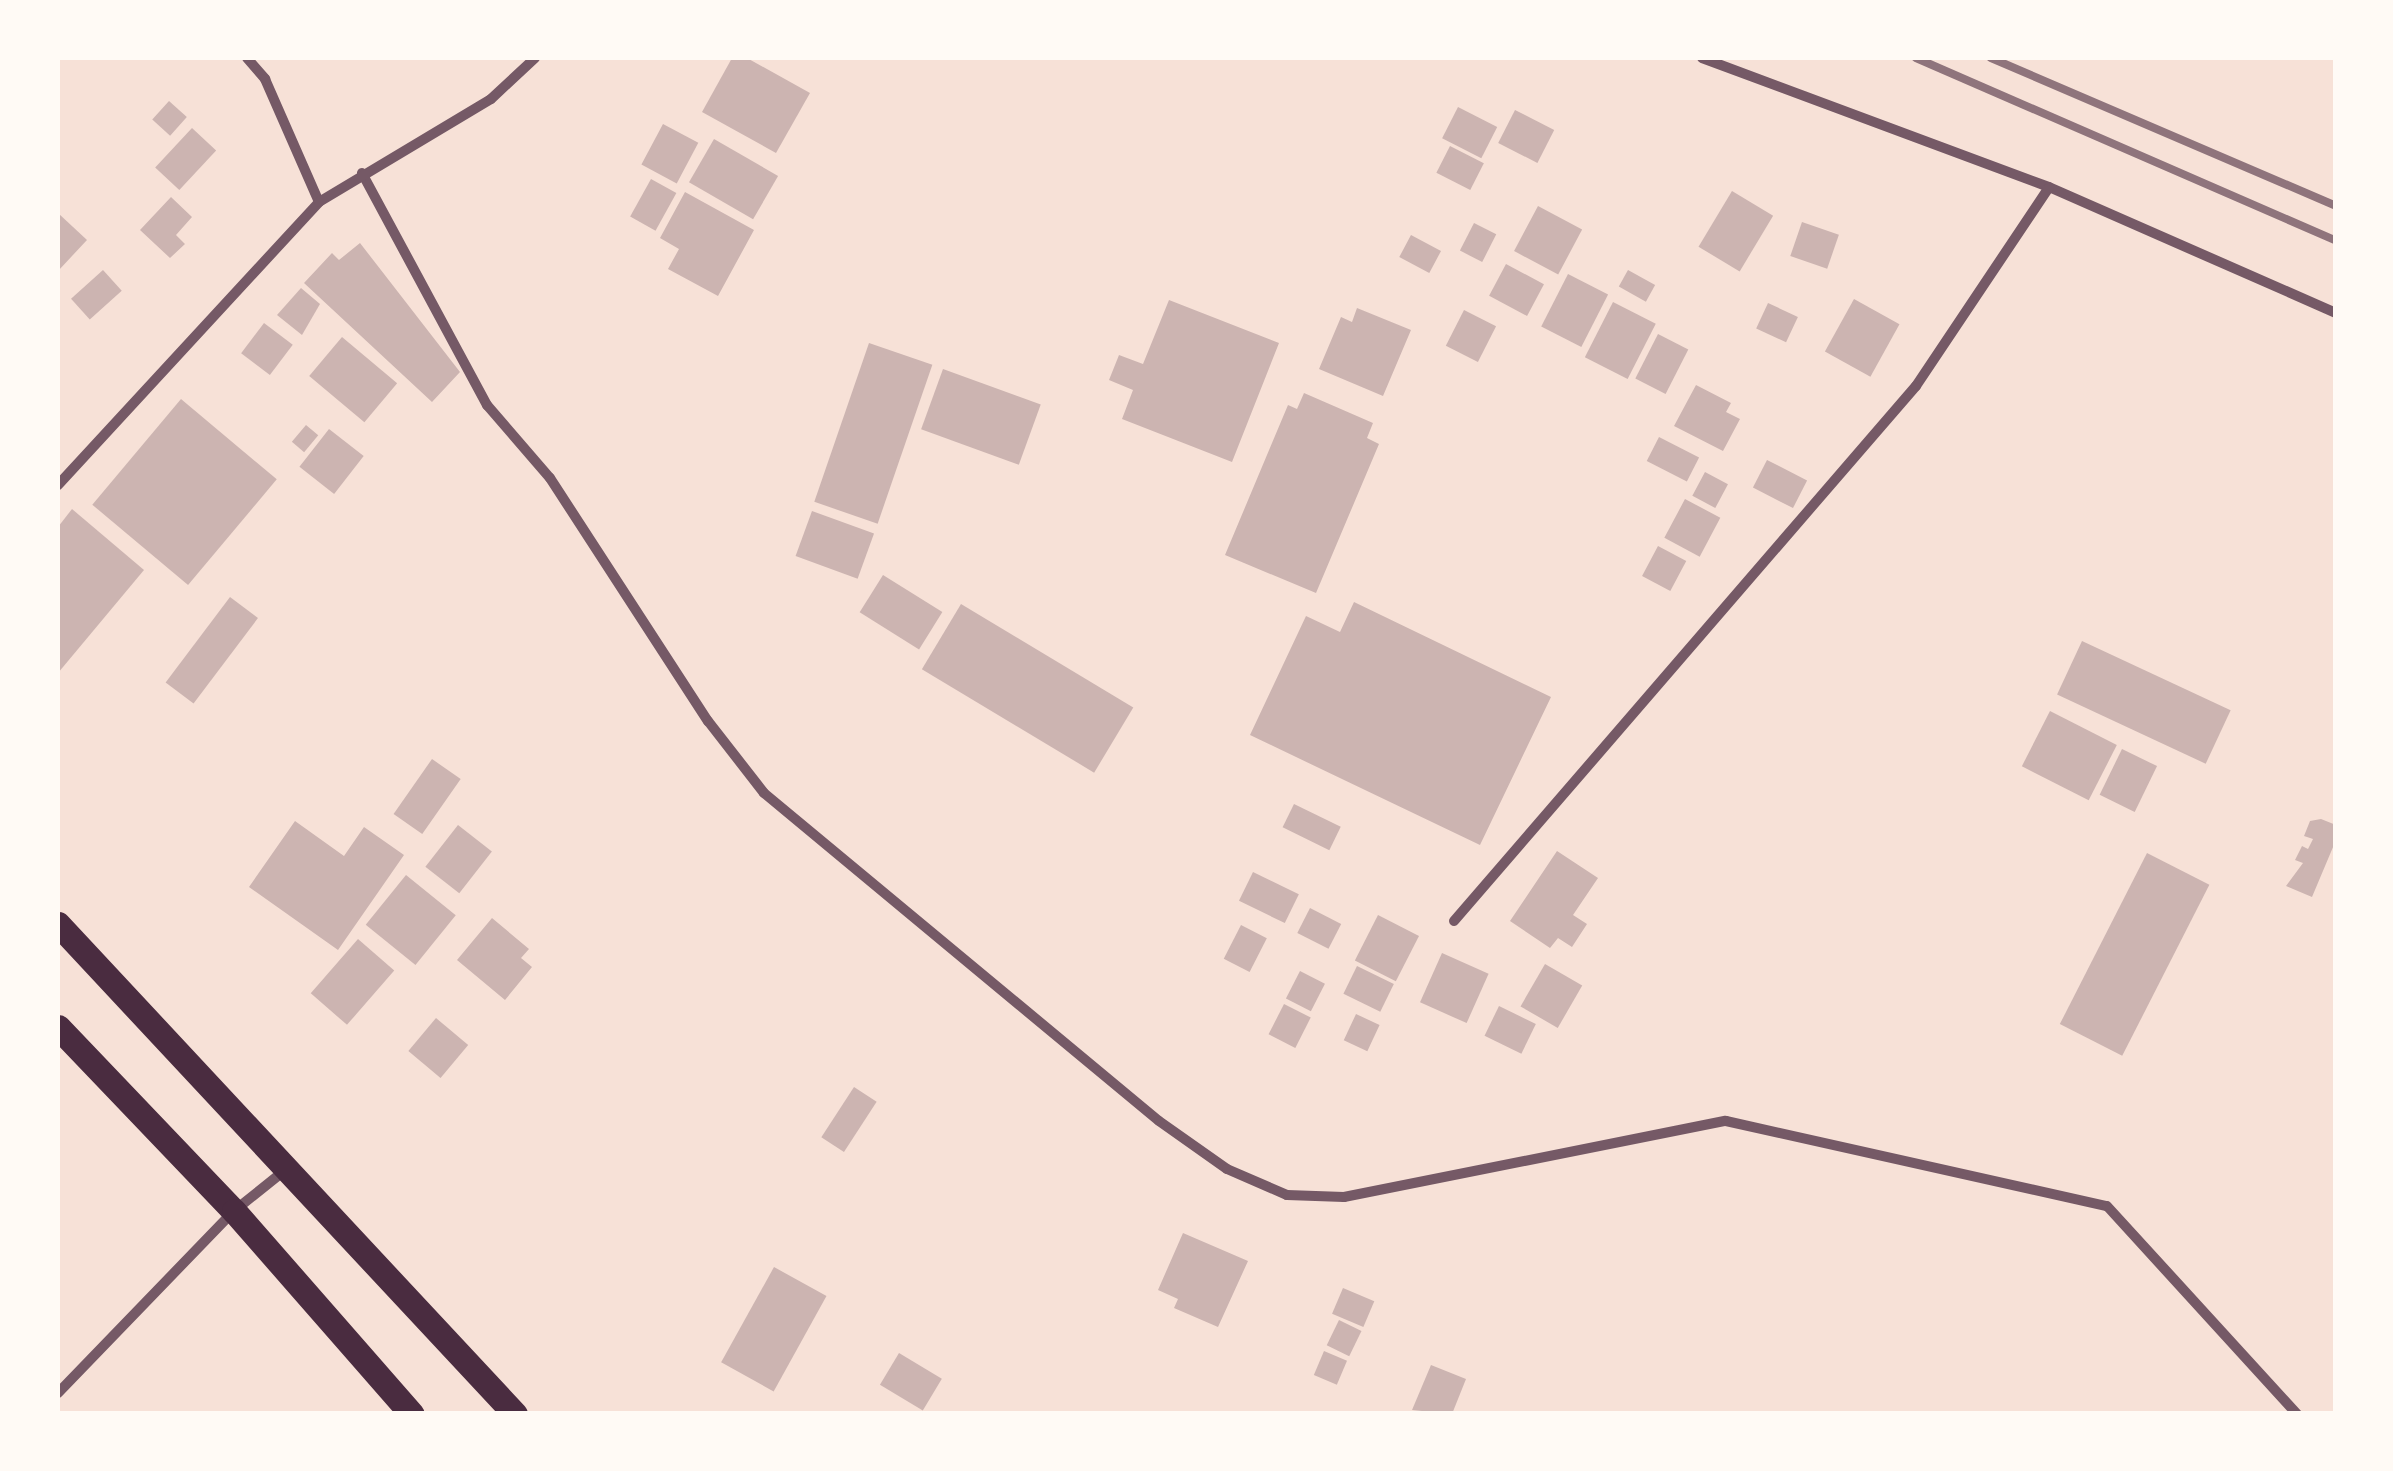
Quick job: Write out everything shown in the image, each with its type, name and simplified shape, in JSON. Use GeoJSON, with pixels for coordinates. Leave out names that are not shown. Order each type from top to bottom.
{"type":"FeatureCollection","features":[{"type":"Feature","properties":{"kind":"main road"},"geometry":{"type":"LineString","coordinates":[[58,924],[289,1167],[515,1414]]}},
{"type":"Feature","properties":{"kind":"main road"},"geometry":{"type":"LineString","coordinates":[[58,1027],[234,1212],[412,1414]]}},
{"type":"Feature","properties":{"kind":"street"},"geometry":{"type":"LineString","coordinates":[[247,58],[265,79],[319,202]]}},
{"type":"Feature","properties":{"kind":"street"},"geometry":{"type":"LineString","coordinates":[[58,486],[319,202],[490,99],[535,58]]}},
{"type":"Feature","properties":{"kind":"street"},"geometry":{"type":"LineString","coordinates":[[1702,58],[2050,188],[2336,313]]}},
{"type":"Feature","properties":{"kind":"street"},"geometry":{"type":"LineString","coordinates":[[362,173],[487,405],[550,478],[708,721],[764,793],[1159,1120],[1227,1169],[1288,1195],[1344,1197],[1726,1121],[2107,1206],[2298,1414]]}},
{"type":"Feature","properties":{"kind":"street"},"geometry":{"type":"LineString","coordinates":[[1454,921],[1916,386],[2050,188]]}},
{"type":"Feature","properties":{"kind":"street"},"geometry":{"type":"LineString","coordinates":[[58,1393],[234,1212],[289,1167]]}},
{"type":"Feature","properties":{"kind":"building"},"geometry":{"type":"Polygon","coordinates":[[[732,58],[747,58],[810,93],[776,153],[702,112],[732,58]]]}},
{"type":"Feature","properties":{"kind":"building"},"geometry":{"type":"Polygon","coordinates":[[[169,101],[187,117],[170,136],[152,120],[169,101]]]}},
{"type":"Feature","properties":{"kind":"building"},"geometry":{"type":"Polygon","coordinates":[[[1458,107],[1497,127],[1481,158],[1442,138],[1458,107]]]}},
{"type":"Feature","properties":{"kind":"building"},"geometry":{"type":"Polygon","coordinates":[[[1515,110],[1554,130],[1537,163],[1498,143],[1515,110]]]}},
{"type":"Feature","properties":{"kind":"building"},"geometry":{"type":"Polygon","coordinates":[[[663,124],[698,143],[677,183],[641,165],[663,124]]]}},
{"type":"Feature","properties":{"kind":"building"},"geometry":{"type":"Polygon","coordinates":[[[192,128],[216,151],[179,190],[155,167],[192,128]]]}},
{"type":"Feature","properties":{"kind":"building"},"geometry":{"type":"Polygon","coordinates":[[[714,139],[778,176],[753,219],[689,182],[714,139]]]}},
{"type":"Feature","properties":{"kind":"building"},"geometry":{"type":"Polygon","coordinates":[[[1450,146],[1484,163],[1470,190],[1436,173],[1450,146]]]}},
{"type":"Feature","properties":{"kind":"building"},"geometry":{"type":"Polygon","coordinates":[[[651,179],[676,193],[656,231],[630,217],[651,179]]]}},
{"type":"Feature","properties":{"kind":"building"},"geometry":{"type":"Polygon","coordinates":[[[1732,191],[1773,216],[1740,271],[1699,247],[1732,191]]]}},
{"type":"Feature","properties":{"kind":"building"},"geometry":{"type":"Polygon","coordinates":[[[685,192],[754,230],[718,296],[668,269],[679,249],[660,238],[685,192]]]}},
{"type":"Feature","properties":{"kind":"building"},"geometry":{"type":"Polygon","coordinates":[[[171,197],[192,217],[176,235],[185,244],[170,258],[140,230],[171,197]]]}},
{"type":"Feature","properties":{"kind":"building"},"geometry":{"type":"Polygon","coordinates":[[[1538,206],[1582,229],[1558,275],[1514,251],[1538,206]]]}},
{"type":"Feature","properties":{"kind":"building"},"geometry":{"type":"Polygon","coordinates":[[[58,213],[87,240],[58,271],[58,213]]]}},
{"type":"Feature","properties":{"kind":"building"},"geometry":{"type":"Polygon","coordinates":[[[1802,222],[1839,235],[1827,269],[1790,256],[1802,222]]]}},
{"type":"Feature","properties":{"kind":"building"},"geometry":{"type":"Polygon","coordinates":[[[1474,223],[1496,234],[1482,262],[1460,251],[1474,223]]]}},
{"type":"Feature","properties":{"kind":"building"},"geometry":{"type":"Polygon","coordinates":[[[1411,235],[1441,251],[1429,273],[1399,257],[1411,235]]]}},
{"type":"Feature","properties":{"kind":"building"},"geometry":{"type":"Polygon","coordinates":[[[360,243],[460,372],[432,402],[304,283],[332,253],[339,260],[360,243]]]}},
{"type":"Feature","properties":{"kind":"building"},"geometry":{"type":"Polygon","coordinates":[[[1506,264],[1544,284],[1527,316],[1489,296],[1506,264]]]}},
{"type":"Feature","properties":{"kind":"building"},"geometry":{"type":"Polygon","coordinates":[[[103,270],[122,291],[90,320],[71,299],[103,270]]]}},
{"type":"Feature","properties":{"kind":"building"},"geometry":{"type":"Polygon","coordinates":[[[1628,270],[1655,285],[1646,302],[1619,287],[1628,270]]]}},
{"type":"Feature","properties":{"kind":"building"},"geometry":{"type":"Polygon","coordinates":[[[1568,274],[1608,294],[1581,347],[1541,327],[1568,274]]]}},
{"type":"Feature","properties":{"kind":"building"},"geometry":{"type":"Polygon","coordinates":[[[301,288],[320,304],[302,335],[277,315],[301,288]]]}},
{"type":"Feature","properties":{"kind":"building"},"geometry":{"type":"Polygon","coordinates":[[[1854,299],[1899,324],[1870,377],[1825,351],[1854,299]]]}},
{"type":"Feature","properties":{"kind":"building"},"geometry":{"type":"Polygon","coordinates":[[[1169,300],[1279,343],[1232,462],[1122,419],[1133,390],[1109,380],[1119,355],[1143,364],[1169,300]]]}},
{"type":"Feature","properties":{"kind":"building"},"geometry":{"type":"Polygon","coordinates":[[[1613,302],[1656,324],[1628,379],[1585,357],[1613,302]]]}},
{"type":"Feature","properties":{"kind":"building"},"geometry":{"type":"Polygon","coordinates":[[[1768,303],[1798,317],[1786,342],[1756,328],[1768,303]]]}},
{"type":"Feature","properties":{"kind":"building"},"geometry":{"type":"Polygon","coordinates":[[[1357,308],[1411,330],[1383,396],[1319,369],[1341,317],[1352,322],[1357,308]]]}},
{"type":"Feature","properties":{"kind":"building"},"geometry":{"type":"Polygon","coordinates":[[[1464,310],[1496,326],[1478,362],[1446,346],[1464,310]]]}},
{"type":"Feature","properties":{"kind":"building"},"geometry":{"type":"Polygon","coordinates":[[[264,323],[293,345],[270,375],[241,353],[264,323]]]}},
{"type":"Feature","properties":{"kind":"building"},"geometry":{"type":"Polygon","coordinates":[[[1658,334],[1688,349],[1666,394],[1635,379],[1658,334]]]}},
{"type":"Feature","properties":{"kind":"building"},"geometry":{"type":"Polygon","coordinates":[[[342,337],[397,383],[364,422],[309,376],[342,337]]]}},
{"type":"Feature","properties":{"kind":"building"},"geometry":{"type":"Polygon","coordinates":[[[869,343],[932,365],[878,524],[814,502],[869,343]]]}},
{"type":"Feature","properties":{"kind":"building"},"geometry":{"type":"Polygon","coordinates":[[[943,369],[1041,405],[1019,465],[921,429],[943,369]]]}},
{"type":"Feature","properties":{"kind":"building"},"geometry":{"type":"Polygon","coordinates":[[[1696,385],[1731,403],[1726,412],[1740,419],[1723,451],[1674,426],[1696,385]]]}},
{"type":"Feature","properties":{"kind":"building"},"geometry":{"type":"Polygon","coordinates":[[[1304,393],[1373,423],[1367,438],[1379,444],[1316,593],[1225,555],[1288,405],[1297,409],[1304,393]]]}},
{"type":"Feature","properties":{"kind":"building"},"geometry":{"type":"Polygon","coordinates":[[[181,399],[277,479],[188,585],[92,505],[181,399]]]}},
{"type":"Feature","properties":{"kind":"building"},"geometry":{"type":"Polygon","coordinates":[[[306,425],[318,435],[304,452],[292,442],[306,425]]]}},
{"type":"Feature","properties":{"kind":"building"},"geometry":{"type":"Polygon","coordinates":[[[329,429],[364,456],[334,494],[299,467],[329,429]]]}},
{"type":"Feature","properties":{"kind":"building"},"geometry":{"type":"Polygon","coordinates":[[[1659,437],[1699,457],[1687,481],[1647,461],[1659,437]]]}},
{"type":"Feature","properties":{"kind":"building"},"geometry":{"type":"Polygon","coordinates":[[[1767,460],[1807,480],[1793,508],[1753,488],[1767,460]]]}},
{"type":"Feature","properties":{"kind":"building"},"geometry":{"type":"Polygon","coordinates":[[[1705,472],[1728,484],[1715,508],[1692,496],[1705,472]]]}},
{"type":"Feature","properties":{"kind":"building"},"geometry":{"type":"Polygon","coordinates":[[[1685,499],[1720,518],[1700,557],[1664,538],[1685,499]]]}},
{"type":"Feature","properties":{"kind":"building"},"geometry":{"type":"Polygon","coordinates":[[[72,509],[144,570],[58,673],[58,527],[72,509]]]}},
{"type":"Feature","properties":{"kind":"building"},"geometry":{"type":"Polygon","coordinates":[[[812,511],[874,534],[858,579],[796,556],[812,511]]]}},
{"type":"Feature","properties":{"kind":"building"},"geometry":{"type":"Polygon","coordinates":[[[1658,546],[1686,561],[1670,591],[1642,576],[1658,546]]]}},
{"type":"Feature","properties":{"kind":"building"},"geometry":{"type":"Polygon","coordinates":[[[883,575],[942,612],[919,649],[860,612],[883,575]]]}},
{"type":"Feature","properties":{"kind":"building"},"geometry":{"type":"Polygon","coordinates":[[[230,597],[258,618],[194,704],[166,682],[230,597]]]}},
{"type":"Feature","properties":{"kind":"building"},"geometry":{"type":"Polygon","coordinates":[[[1354,602],[1551,697],[1480,845],[1250,735],[1306,616],[1340,632],[1354,602]]]}},
{"type":"Feature","properties":{"kind":"building"},"geometry":{"type":"Polygon","coordinates":[[[961,604],[1133,708],[1094,773],[922,669],[961,604]]]}},
{"type":"Feature","properties":{"kind":"building"},"geometry":{"type":"Polygon","coordinates":[[[2082,641],[2231,710],[2206,764],[2057,694],[2082,641]]]}},
{"type":"Feature","properties":{"kind":"building"},"geometry":{"type":"Polygon","coordinates":[[[2050,711],[2117,745],[2089,800],[2022,766],[2050,711]]]}},
{"type":"Feature","properties":{"kind":"building"},"geometry":{"type":"Polygon","coordinates":[[[2122,749],[2157,766],[2135,812],[2100,795],[2122,749]]]}},
{"type":"Feature","properties":{"kind":"building"},"geometry":{"type":"Polygon","coordinates":[[[432,759],[461,779],[422,834],[394,814],[432,759]]]}},
{"type":"Feature","properties":{"kind":"building"},"geometry":{"type":"Polygon","coordinates":[[[1294,804],[1341,827],[1329,850],[1283,827],[1294,804]]]}},
{"type":"Feature","properties":{"kind":"building"},"geometry":{"type":"Polygon","coordinates":[[[2321,819],[2336,825],[2336,840],[2312,897],[2286,886],[2303,863],[2295,860],[2302,846],[2308,849],[2313,839],[2304,836],[2310,821],[2321,819]]]}},
{"type":"Feature","properties":{"kind":"building"},"geometry":{"type":"Polygon","coordinates":[[[295,821],[344,856],[364,827],[404,855],[338,950],[249,887],[295,821]]]}},
{"type":"Feature","properties":{"kind":"building"},"geometry":{"type":"Polygon","coordinates":[[[458,825],[492,851],[459,893],[425,867],[458,825]]]}},
{"type":"Feature","properties":{"kind":"building"},"geometry":{"type":"Polygon","coordinates":[[[1557,851],[1598,878],[1573,915],[1587,924],[1572,947],[1558,938],[1550,948],[1510,921],[1557,851]]]}},
{"type":"Feature","properties":{"kind":"building"},"geometry":{"type":"Polygon","coordinates":[[[2147,853],[2209,885],[2122,1056],[2060,1024],[2147,853]]]}},
{"type":"Feature","properties":{"kind":"building"},"geometry":{"type":"Polygon","coordinates":[[[1253,872],[1299,894],[1285,923],[1239,901],[1253,872]]]}},
{"type":"Feature","properties":{"kind":"building"},"geometry":{"type":"Polygon","coordinates":[[[406,875],[456,915],[415,965],[366,925],[406,875]]]}},
{"type":"Feature","properties":{"kind":"building"},"geometry":{"type":"Polygon","coordinates":[[[1310,908],[1341,924],[1328,949],[1297,933],[1310,908]]]}},
{"type":"Feature","properties":{"kind":"building"},"geometry":{"type":"Polygon","coordinates":[[[1378,915],[1419,936],[1396,981],[1355,960],[1378,915]]]}},
{"type":"Feature","properties":{"kind":"building"},"geometry":{"type":"Polygon","coordinates":[[[492,918],[529,949],[521,958],[532,967],[505,1000],[457,960],[492,918]]]}},
{"type":"Feature","properties":{"kind":"building"},"geometry":{"type":"Polygon","coordinates":[[[1241,925],[1267,938],[1250,972],[1224,959],[1241,925]]]}},
{"type":"Feature","properties":{"kind":"building"},"geometry":{"type":"Polygon","coordinates":[[[358,939],[394,970],[347,1025],[311,993],[358,939]]]}},
{"type":"Feature","properties":{"kind":"building"},"geometry":{"type":"Polygon","coordinates":[[[1442,953],[1489,974],[1467,1023],[1420,1002],[1442,953]]]}},
{"type":"Feature","properties":{"kind":"building"},"geometry":{"type":"Polygon","coordinates":[[[1545,964],[1582,986],[1558,1028],[1520,1006],[1545,964]]]}},
{"type":"Feature","properties":{"kind":"building"},"geometry":{"type":"Polygon","coordinates":[[[1357,966],[1394,984],[1380,1012],[1343,994],[1357,966]]]}},
{"type":"Feature","properties":{"kind":"building"},"geometry":{"type":"Polygon","coordinates":[[[1300,971],[1325,984],[1311,1011],[1286,999],[1300,971]]]}},
{"type":"Feature","properties":{"kind":"building"},"geometry":{"type":"Polygon","coordinates":[[[1284,1004],[1311,1018],[1295,1048],[1269,1034],[1284,1004]]]}},
{"type":"Feature","properties":{"kind":"building"},"geometry":{"type":"Polygon","coordinates":[[[1499,1006],[1536,1024],[1521,1054],[1485,1036],[1499,1006]]]}},
{"type":"Feature","properties":{"kind":"building"},"geometry":{"type":"Polygon","coordinates":[[[1356,1014],[1380,1025],[1367,1051],[1344,1040],[1356,1014]]]}},
{"type":"Feature","properties":{"kind":"building"},"geometry":{"type":"Polygon","coordinates":[[[436,1018],[468,1045],[441,1078],[408,1051],[436,1018]]]}},
{"type":"Feature","properties":{"kind":"building"},"geometry":{"type":"Polygon","coordinates":[[[854,1087],[877,1102],[844,1152],[821,1137],[854,1087]]]}},
{"type":"Feature","properties":{"kind":"building"},"geometry":{"type":"Polygon","coordinates":[[[1183,1233],[1248,1261],[1218,1327],[1174,1308],[1178,1299],[1158,1290],[1183,1233]]]}},
{"type":"Feature","properties":{"kind":"building"},"geometry":{"type":"Polygon","coordinates":[[[774,1267],[826,1296],[774,1391],[721,1362],[774,1267]]]}},
{"type":"Feature","properties":{"kind":"building"},"geometry":{"type":"Polygon","coordinates":[[[1343,1288],[1374,1301],[1363,1327],[1332,1314],[1343,1288]]]}},
{"type":"Feature","properties":{"kind":"building"},"geometry":{"type":"Polygon","coordinates":[[[1339,1320],[1361,1331],[1349,1356],[1327,1345],[1339,1320]]]}},
{"type":"Feature","properties":{"kind":"building"},"geometry":{"type":"Polygon","coordinates":[[[1324,1351],[1347,1361],[1337,1385],[1314,1375],[1324,1351]]]}},
{"type":"Feature","properties":{"kind":"building"},"geometry":{"type":"Polygon","coordinates":[[[899,1353],[942,1379],[923,1410],[880,1385],[899,1353]]]}},
{"type":"Feature","properties":{"kind":"building"},"geometry":{"type":"Polygon","coordinates":[[[1431,1365],[1466,1379],[1452,1414],[1412,1410],[1431,1365]]]}},
{"type":"Feature","properties":{"kind":"railway"},"geometry":{"type":"LineString","coordinates":[[1916,58],[2336,241]]}},
{"type":"Feature","properties":{"kind":"railway"},"geometry":{"type":"LineString","coordinates":[[1991,58],[2336,206]]}}]}
